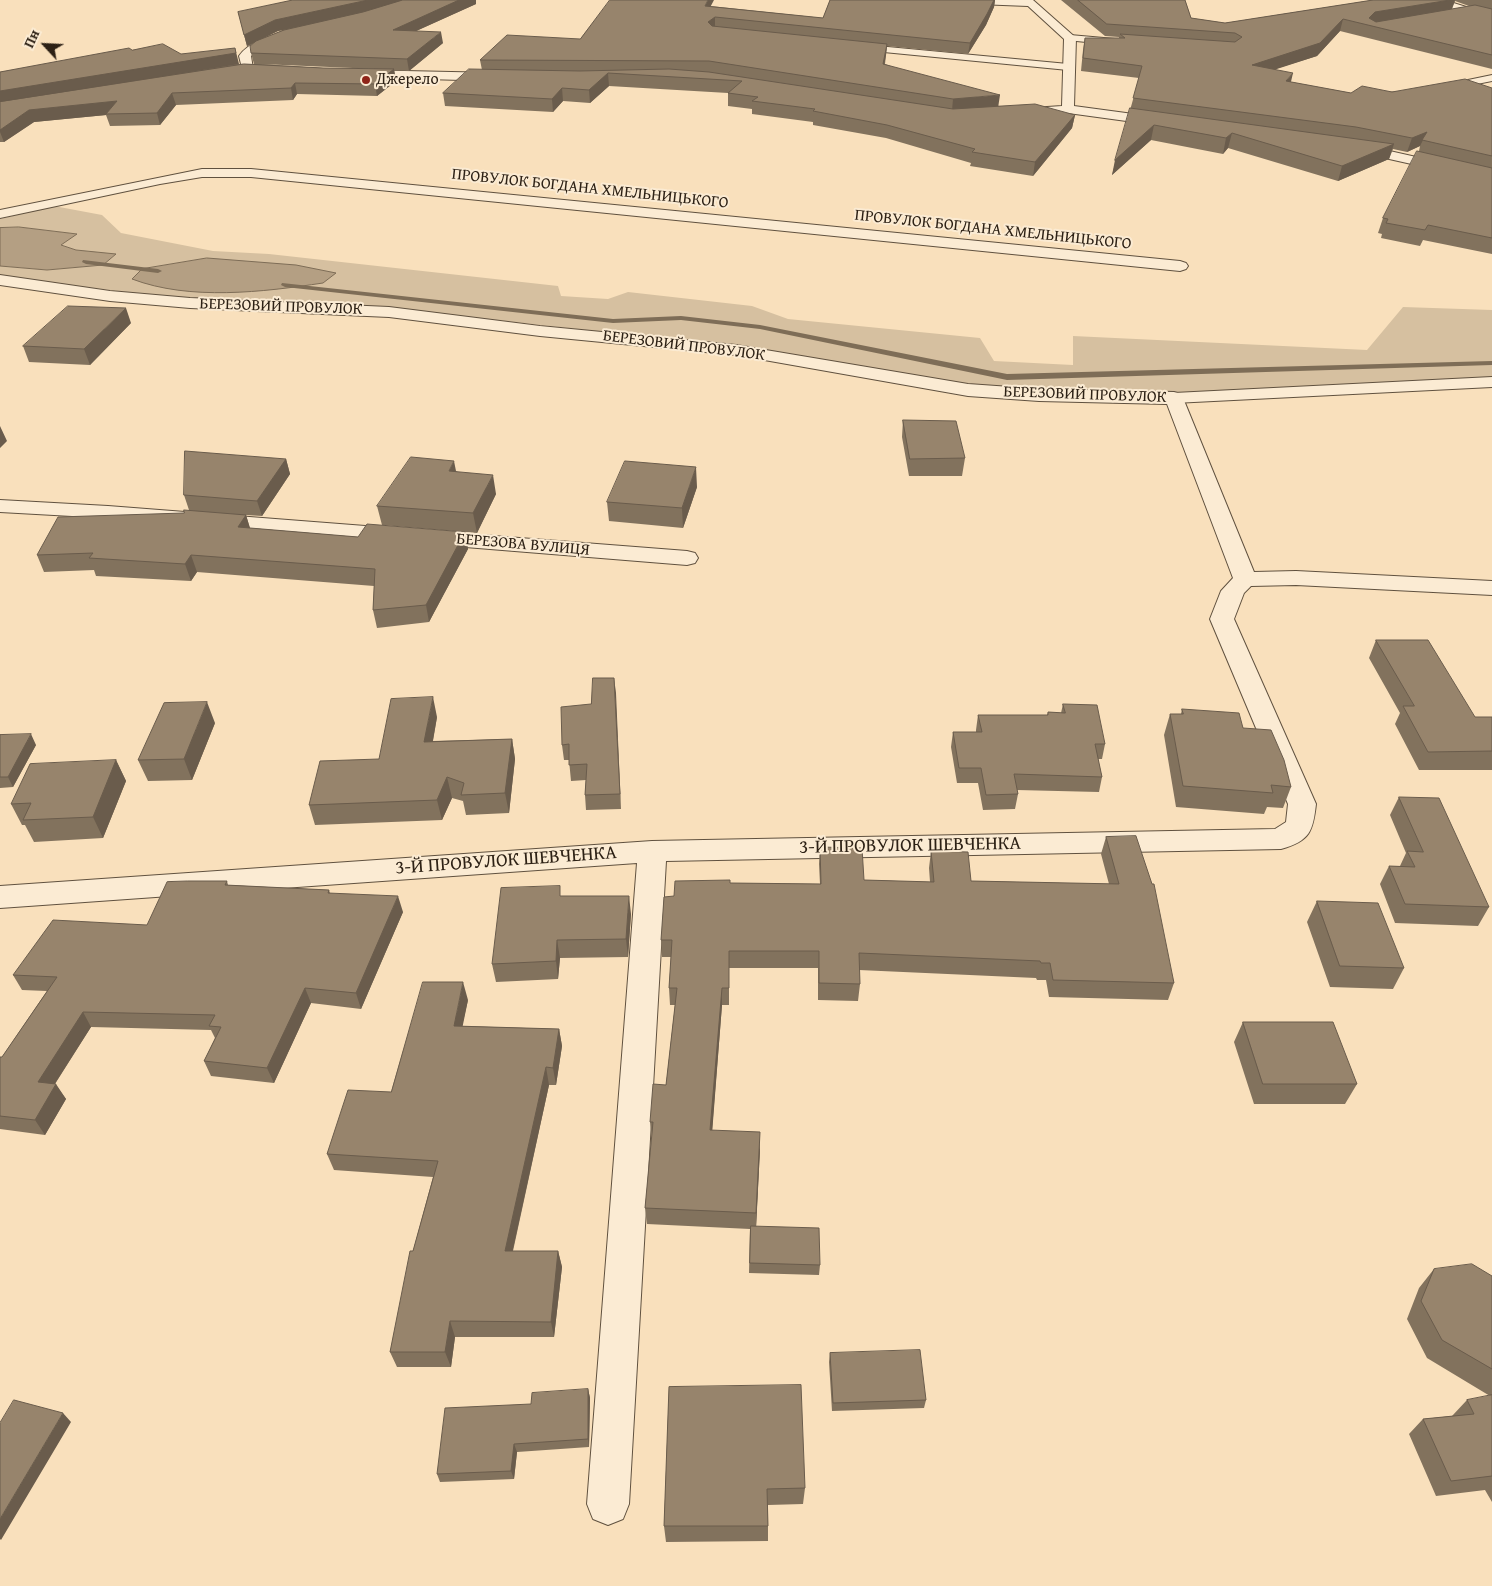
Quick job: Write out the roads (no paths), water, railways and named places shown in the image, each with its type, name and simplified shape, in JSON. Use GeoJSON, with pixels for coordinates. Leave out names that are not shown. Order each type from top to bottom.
{"type":"FeatureCollection","features":[{"type":"Feature","properties":{"kind":"street"},"geometry":{"type":"LineString","coordinates":[[952,0],[1028,2],[1070,38],[1068,109]]}},
{"type":"Feature","properties":{"kind":"street"},"geometry":{"type":"LineString","coordinates":[[1433,0],[1492,18]]}},
{"type":"Feature","properties":{"kind":"street"},"geometry":{"type":"LineString","coordinates":[[247,70],[245,56],[249,50],[269,41],[295,34]]}},
{"type":"Feature","properties":{"kind":"street"},"geometry":{"type":"LineString","coordinates":[[345,74],[512,77]]}},
{"type":"Feature","properties":{"kind":"street"},"geometry":{"type":"LineString","coordinates":[[1001,115],[1045,109],[1068,109],[1173,123]]}},
{"type":"Feature","properties":{"kind":"street"},"geometry":{"type":"LineString","coordinates":[[1343,146],[1387,153],[1492,178]]}},
{"type":"Feature","properties":{"kind":"street","name":"ПРОВУЛОК БОГДАНА ХМЕЛЬНИЦЬКОГО"},"geometry":{"type":"LineString","coordinates":[[0,214],[97,192],[194,174],[251,173],[1180,266]]}},
{"type":"Feature","properties":{"kind":"street","name":"БЕРЕЗОВИЙ ПРОВУЛОК"},"geometry":{"type":"LineString","coordinates":[[0,280],[110,296],[190,303],[389,312],[540,331],[736,350],[968,390],[1039,396],[1174,398],[1245,579]]}},
{"type":"Feature","properties":{"kind":"street","name":"БЕРЕЗОВА ВУЛИЦЯ"},"geometry":{"type":"LineString","coordinates":[[0,506],[108,512],[687,558]]}},
{"type":"Feature","properties":{"kind":"street"},"geometry":{"type":"LineString","coordinates":[[1245,579],[1296,578],[1492,588]]}},
{"type":"Feature","properties":{"kind":"street","name":"3-Й ПРОВУЛОК ШЕВЧЕНКА"},"geometry":{"type":"LineString","coordinates":[[0,896],[652,850],[1281,839],[1299,827],[1302,804],[1222,620],[1233,591],[1245,579]]}},
{"type":"Feature","properties":{"kind":"street"},"geometry":{"type":"LineString","coordinates":[[608,1504],[652,850]]}},
{"type":"Feature","properties":{"kind":"lane"},"geometry":{"type":"LineString","coordinates":[[1454,15],[1473,12]]}},
{"type":"Feature","properties":{"kind":"lane"},"geometry":{"type":"LineString","coordinates":[[1070,38],[1127,42]]}},
{"type":"Feature","properties":{"kind":"lane"},"geometry":{"type":"LineString","coordinates":[[850,47],[1068,67]]}},
{"type":"Feature","properties":{"kind":"lane"},"geometry":{"type":"LineString","coordinates":[[1472,82],[1492,78]]}},
{"type":"Feature","properties":{"kind":"lane"},"geometry":{"type":"LineString","coordinates":[[1174,398],[1492,382]]}},
{"type":"Feature","properties":{"kind":"waterway"},"geometry":{"type":"LineString","coordinates":[[86,262],[158,271]]}},
{"type":"Feature","properties":{"kind":"waterway"},"geometry":{"type":"LineString","coordinates":[[285,285],[613,321],[681,318],[760,327],[1007,377],[1492,363]]}},
{"type":"Feature","properties":{"kind":"place","name":"Джерело"},"geometry":{"type":"Point","coordinates":[366,80]}}]}
